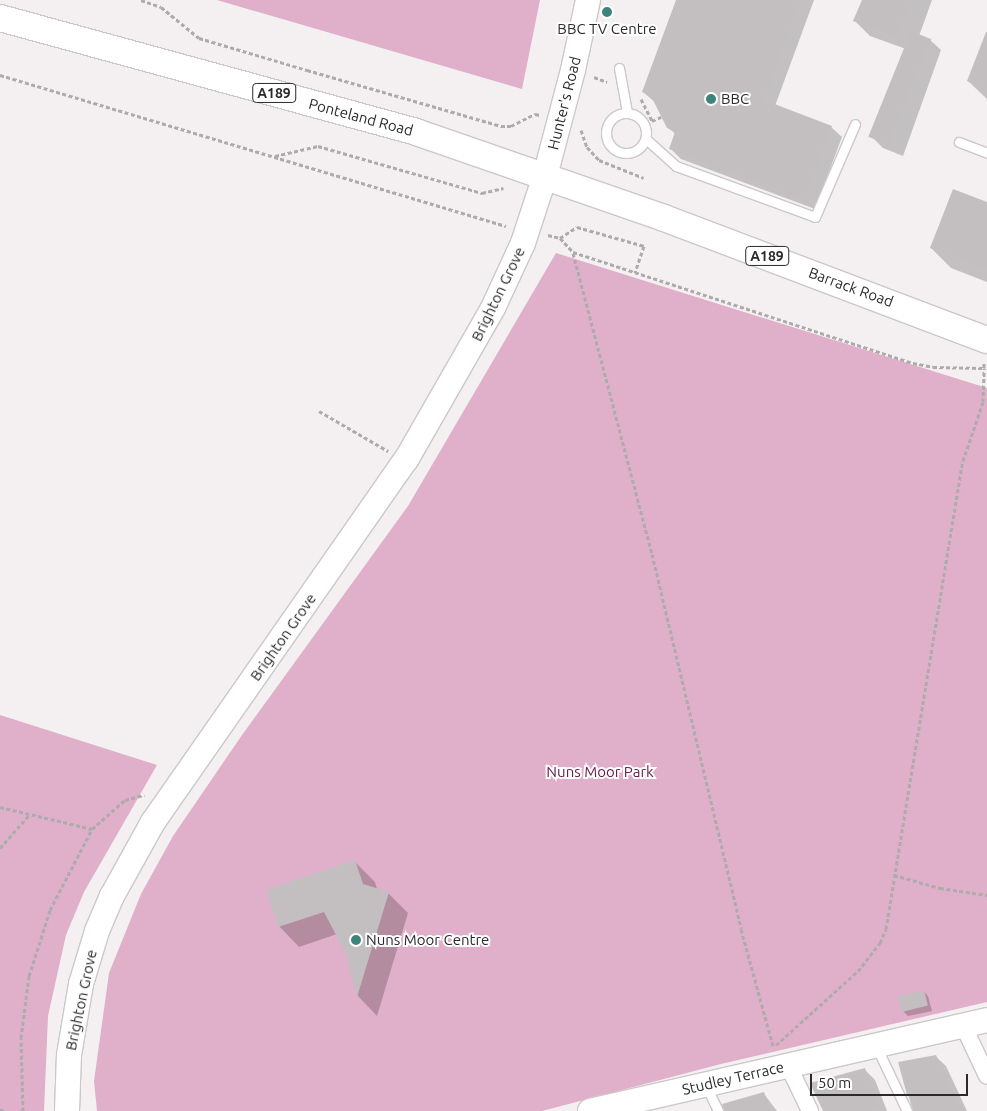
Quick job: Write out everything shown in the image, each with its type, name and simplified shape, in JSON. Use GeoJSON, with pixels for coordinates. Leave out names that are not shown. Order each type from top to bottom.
{"type":"FeatureCollection","features":[{"type":"Feature","properties":{"kind":"main road","name":"Ponteland Road"},"geometry":{"type":"LineString","coordinates":[[0,18],[416,132],[545,176]]}},
{"type":"Feature","properties":{"kind":"main road","name":"Barrack Road"},"geometry":{"type":"LineString","coordinates":[[545,176],[902,306],[986,346]]}},
{"type":"Feature","properties":{"kind":"street","name":"Hunter's Road"},"geometry":{"type":"LineString","coordinates":[[545,176],[560,121],[588,0]]}},
{"type":"Feature","properties":{"kind":"street","name":"Brighton Grove"},"geometry":{"type":"LineString","coordinates":[[66,1111],[69,1055],[88,958],[112,896],[153,822],[406,460],[488,316],[527,230],[545,176]]}},
{"type":"Feature","properties":{"kind":"street","name":"Studley Terrace"},"geometry":{"type":"LineString","coordinates":[[590,1111],[621,1107],[875,1044],[987,1020]]}},
{"type":"Feature","properties":{"kind":"street"},"geometry":{"type":"LineString","coordinates":[[963,1025],[987,1076]]}},
{"type":"Feature","properties":{"kind":"street"},"geometry":{"type":"LineString","coordinates":[[788,1065],[810,1111]]}},
{"type":"Feature","properties":{"kind":"lane"},"geometry":{"type":"LineString","coordinates":[[619,68],[627,112]]}},
{"type":"Feature","properties":{"kind":"lane"},"geometry":{"type":"LineString","coordinates":[[627,112],[639,116],[646,126],[646,139],[638,150],[626,154],[614,150],[606,139],[607,126],[614,116],[627,112]]}},
{"type":"Feature","properties":{"kind":"lane"},"geometry":{"type":"LineString","coordinates":[[646,139],[676,166],[815,217],[855,124]]}},
{"type":"Feature","properties":{"kind":"lane"},"geometry":{"type":"LineString","coordinates":[[959,142],[987,152]]}},
{"type":"Feature","properties":{"kind":"lane"},"geometry":{"type":"LineString","coordinates":[[875,1044],[907,1111]]}},
{"type":"Feature","properties":{"kind":"lane"},"geometry":{"type":"LineString","coordinates":[[706,1085],[718,1111]]}},
{"type":"Feature","properties":{"kind":"path"},"geometry":{"type":"LineString","coordinates":[[141,0],[161,7],[199,38],[501,126],[519,124],[535,114],[580,125],[583,140],[599,160],[644,178]]}},
{"type":"Feature","properties":{"kind":"path"},"geometry":{"type":"LineString","coordinates":[[0,75],[527,230],[560,238],[573,252],[652,554],[742,928],[773,1047],[788,1065]]}},
{"type":"Feature","properties":{"kind":"path"},"geometry":{"type":"LineString","coordinates":[[274,156],[318,146],[482,193],[509,186]]}},
{"type":"Feature","properties":{"kind":"path"},"geometry":{"type":"LineString","coordinates":[[560,238],[577,227],[644,246],[635,272]]}},
{"type":"Feature","properties":{"kind":"path"},"geometry":{"type":"LineString","coordinates":[[573,252],[914,363],[933,367],[984,368]]}},
{"type":"Feature","properties":{"kind":"path"},"geometry":{"type":"LineString","coordinates":[[773,1047],[870,957],[886,929],[963,461],[985,403],[984,368],[986,346]]}},
{"type":"Feature","properties":{"kind":"path"},"geometry":{"type":"LineString","coordinates":[[319,411],[355,434],[406,460]]}},
{"type":"Feature","properties":{"kind":"path"},"geometry":{"type":"LineString","coordinates":[[23,1111],[21,1038],[28,976],[50,910],[92,829],[126,800],[174,792]]}},
{"type":"Feature","properties":{"kind":"path"},"geometry":{"type":"LineString","coordinates":[[0,806],[92,829]]}},
{"type":"Feature","properties":{"kind":"path"},"geometry":{"type":"LineString","coordinates":[[0,848],[30,814]]}},
{"type":"Feature","properties":{"kind":"path"},"geometry":{"type":"LineString","coordinates":[[894,875],[940,888],[987,895]]}},
{"type":"Feature","properties":{"kind":"green space"},"geometry":{"type":"Polygon","coordinates":[[[217,0],[540,0],[522,89],[217,0]]]}},
{"type":"Feature","properties":{"kind":"green space","name":"Nuns Moor Park"},"geometry":{"type":"Polygon","coordinates":[[[556,253],[987,388],[987,1002],[721,1064],[542,1111],[97,1111],[94,1081],[109,973],[141,894],[173,836],[242,735],[408,506],[556,253]]]}},
{"type":"Feature","properties":{"kind":"green space"},"geometry":{"type":"Polygon","coordinates":[[[0,715],[157,765],[84,892],[66,935],[48,1016],[44,1111],[0,1111],[0,715]]]}},
{"type":"Feature","properties":{"kind":"building","name":"BBC"},"geometry":{"type":"Polygon","coordinates":[[[676,0],[801,0],[764,100],[832,126],[805,199],[669,149],[675,132],[667,128],[651,96],[642,92],[676,0]]]}},
{"type":"Feature","properties":{"kind":"building"},"geometry":{"type":"Polygon","coordinates":[[[862,0],[912,0],[897,37],[853,21],[862,0]]]}},
{"type":"Feature","properties":{"kind":"building"},"geometry":{"type":"Polygon","coordinates":[[[911,31],[931,39],[889,145],[868,137],[911,31]]]}},
{"type":"Feature","properties":{"kind":"building"},"geometry":{"type":"Polygon","coordinates":[[[987,32],[987,89],[967,81],[987,32]]]}},
{"type":"Feature","properties":{"kind":"building"},"geometry":{"type":"Polygon","coordinates":[[[953,189],[987,202],[987,270],[930,248],[953,189]]]}},
{"type":"Feature","properties":{"kind":"building","name":"Nuns Moor Centre"},"geometry":{"type":"Polygon","coordinates":[[[355,860],[363,884],[389,892],[357,997],[345,952],[324,912],[278,927],[266,890],[355,860]]]}},
{"type":"Feature","properties":{"kind":"building"},"geometry":{"type":"Polygon","coordinates":[[[924,990],[928,1006],[902,1012],[898,997],[924,990]]]}},
{"type":"Feature","properties":{"kind":"building"},"geometry":{"type":"Polygon","coordinates":[[[936,1055],[963,1111],[921,1111],[912,1093],[907,1095],[898,1062],[936,1055]]]}},
{"type":"Feature","properties":{"kind":"building"},"geometry":{"type":"Polygon","coordinates":[[[865,1068],[879,1106],[869,1111],[823,1111],[810,1083],[865,1068]]]}},
{"type":"Feature","properties":{"kind":"building"},"geometry":{"type":"Polygon","coordinates":[[[764,1092],[771,1111],[724,1111],[722,1104],[764,1092]]]}},
{"type":"Feature","properties":{"kind":"place","name":"BBC TV Centre"},"geometry":{"type":"Point","coordinates":[607,12]}},
{"type":"Feature","properties":{"kind":"place","name":"BBC"},"geometry":{"type":"Point","coordinates":[711,99]}},
{"type":"Feature","properties":{"kind":"place","name":"Nuns Moor Centre"},"geometry":{"type":"Point","coordinates":[356,940]}}]}
